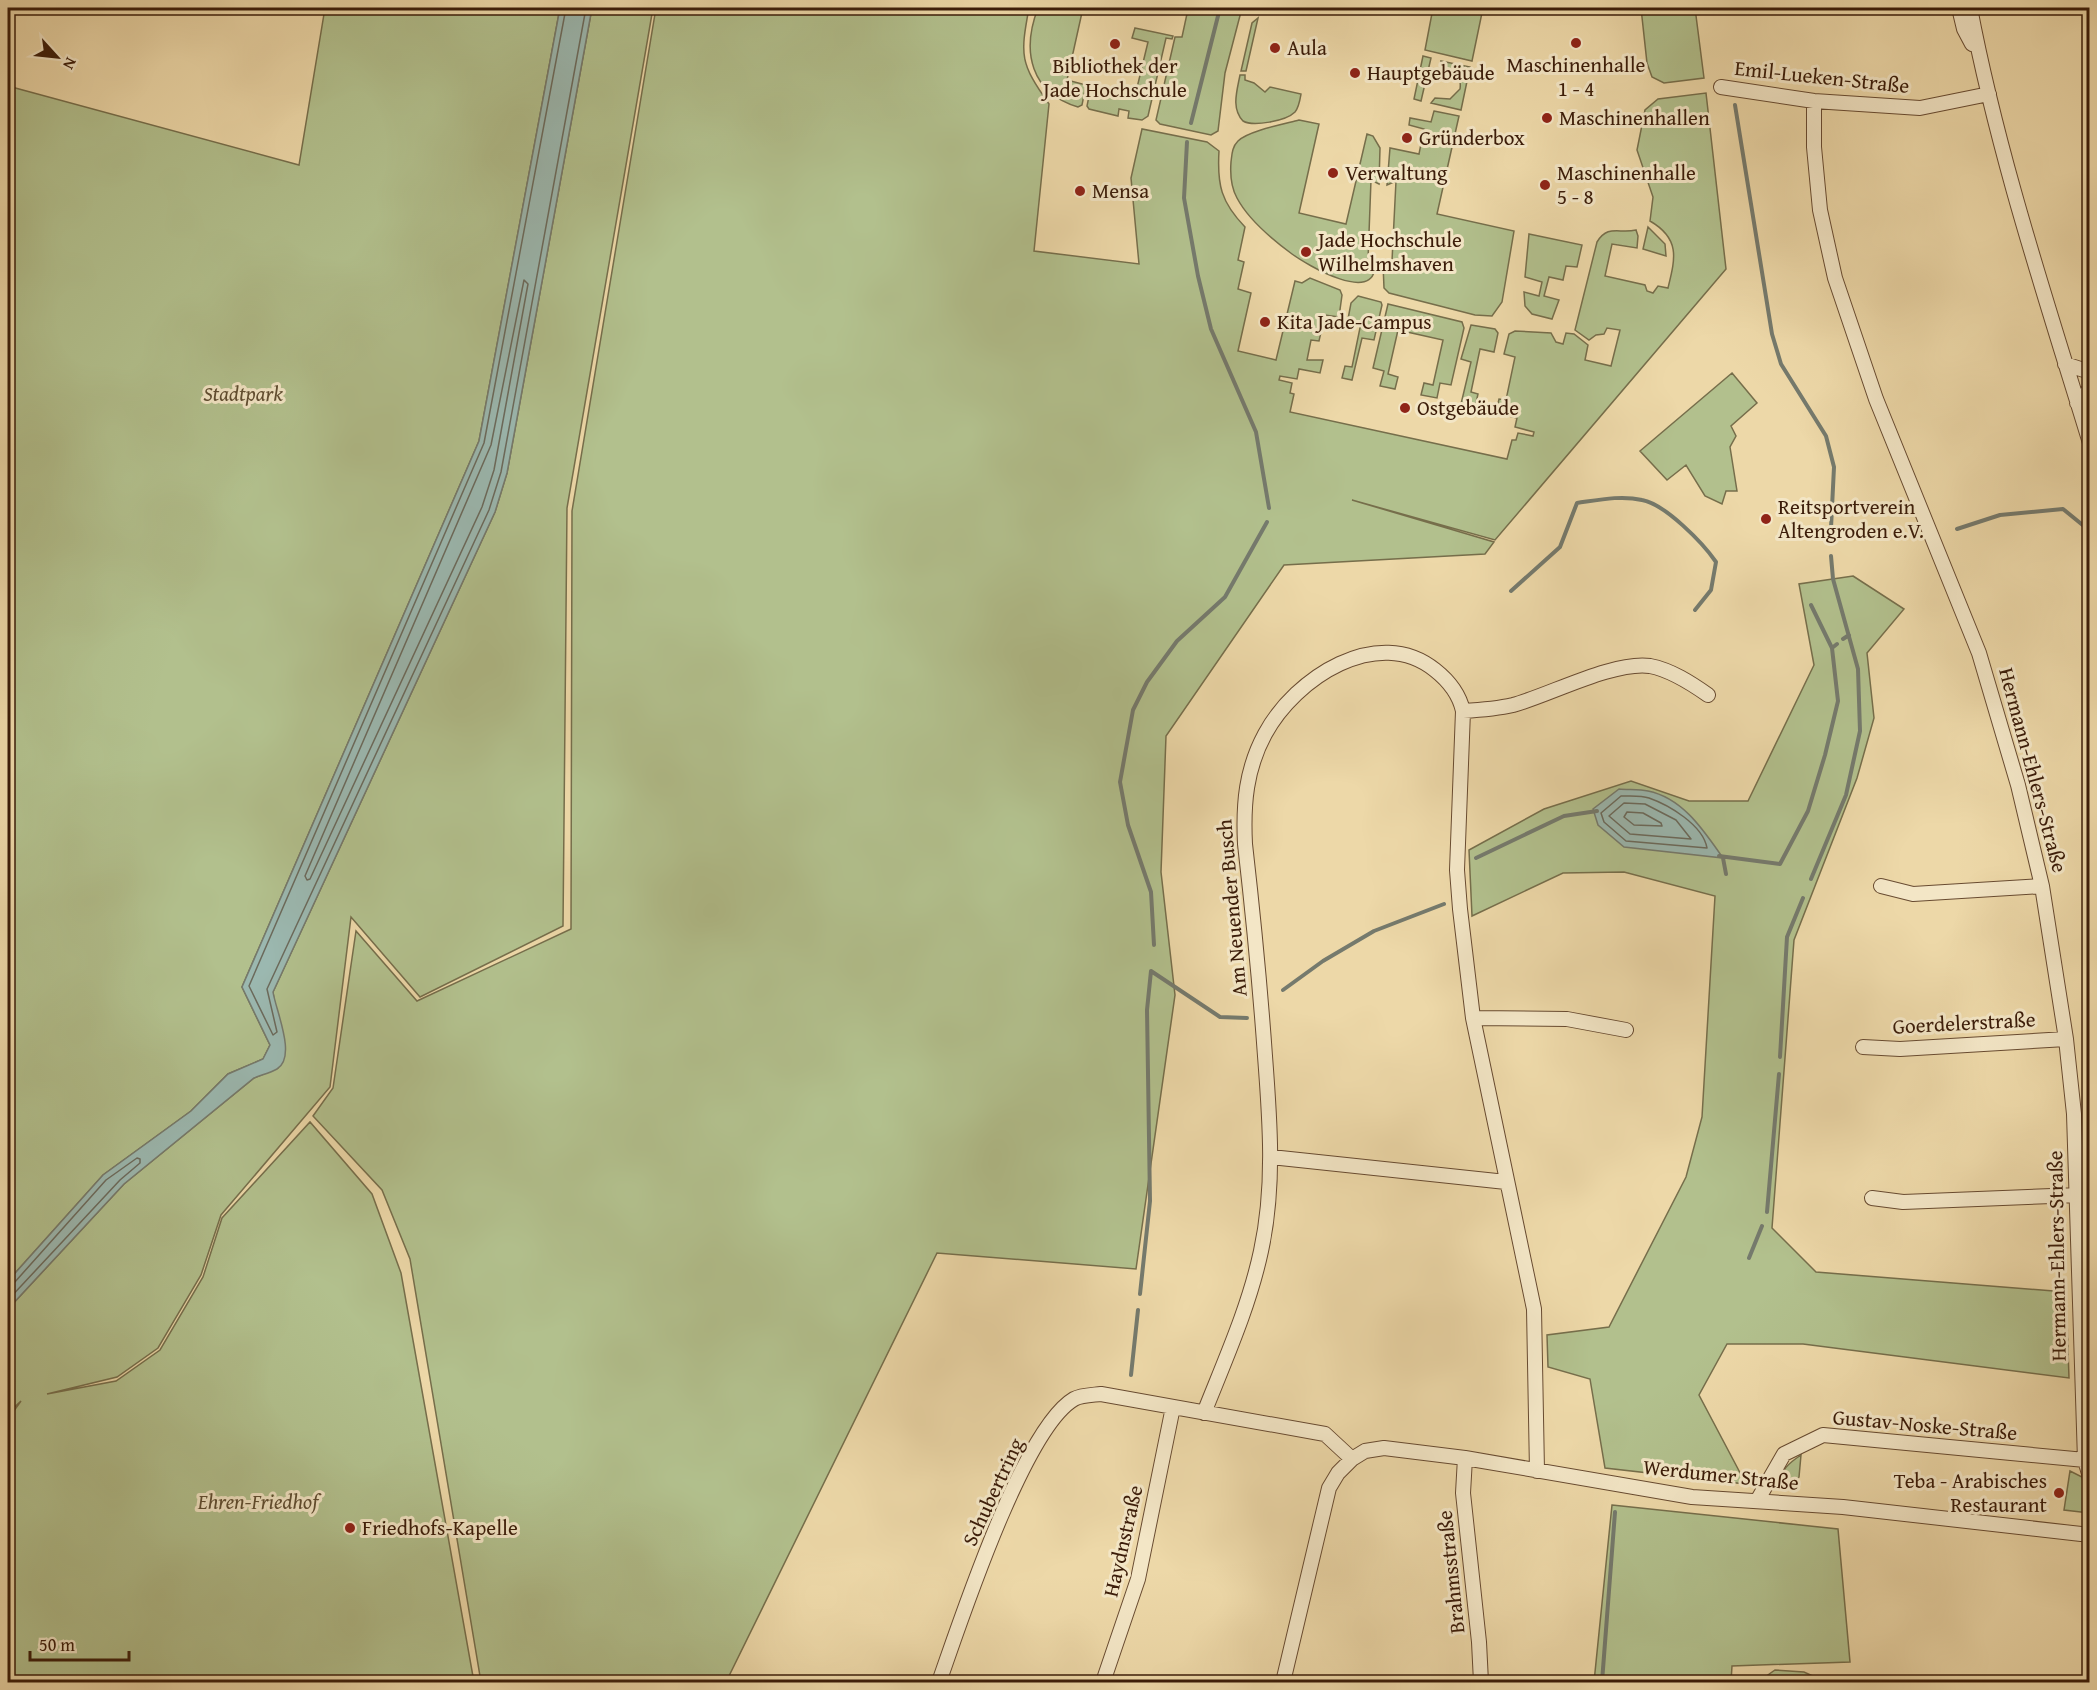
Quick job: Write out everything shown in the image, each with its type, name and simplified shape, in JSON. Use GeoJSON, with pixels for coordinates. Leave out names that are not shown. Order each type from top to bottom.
{"type":"FeatureCollection","features":[{"type":"Feature","properties":{"kind":"street"},"geometry":{"type":"LineString","coordinates":[[1959,8],[1964,29],[1979,56]]}},
{"type":"Feature","properties":{"kind":"street"},"geometry":{"type":"LineString","coordinates":[[1970,8],[1989,94],[2065,364],[2090,443]]}},
{"type":"Feature","properties":{"kind":"street","name":"Emil-Lueken-Straße"},"geometry":{"type":"LineString","coordinates":[[1721,87],[1814,100],[1920,108],[1989,94]]}},
{"type":"Feature","properties":{"kind":"street","name":"Hermann-Ehlers-Straße"},"geometry":{"type":"LineString","coordinates":[[1814,100],[1814,147],[1820,210],[1835,278],[1876,399],[1979,653],[2018,785],[2042,886],[2066,1039],[2074,1114],[2086,1410],[2085,1460],[2090,1477]]}},
{"type":"Feature","properties":{"kind":"street"},"geometry":{"type":"LineString","coordinates":[[2065,364],[2090,372]]}},
{"type":"Feature","properties":{"kind":"street"},"geometry":{"type":"LineString","coordinates":[[2077,403],[2090,389]]}},
{"type":"Feature","properties":{"kind":"street","name":"Am Neuender Busch"},"geometry":{"type":"LineString","coordinates":[[1204,1413],[1255,1276],[1262,1248],[1271,1157],[1260,979],[1243,807],[1255,755],[1266,732],[1299,693],[1317,677],[1358,656],[1398,652],[1416,657],[1445,679],[1461,701],[1457,870],[1473,1018],[1534,1309],[1537,1471]]}},
{"type":"Feature","properties":{"kind":"street"},"geometry":{"type":"LineString","coordinates":[[1462,711],[1487,710],[1513,705],[1615,670],[1638,666],[1664,670],[1708,695]]}},
{"type":"Feature","properties":{"kind":"street"},"geometry":{"type":"LineString","coordinates":[[1881,886],[1913,894],[2042,886]]}},
{"type":"Feature","properties":{"kind":"street"},"geometry":{"type":"LineString","coordinates":[[1473,1018],[1567,1019],[1626,1030]]}},
{"type":"Feature","properties":{"kind":"street","name":"Goerdelerstraße"},"geometry":{"type":"LineString","coordinates":[[1863,1047],[1900,1049],[2066,1039]]}},
{"type":"Feature","properties":{"kind":"street"},"geometry":{"type":"LineString","coordinates":[[1271,1157],[1506,1182]]}},
{"type":"Feature","properties":{"kind":"street"},"geometry":{"type":"LineString","coordinates":[[1872,1198],[1903,1202],[2078,1196]]}},
{"type":"Feature","properties":{"kind":"street","name":"Schubertring"},"geometry":{"type":"LineString","coordinates":[[939,1683],[969,1599],[1019,1477],[1052,1420],[1074,1399],[1101,1394],[1325,1434],[1352,1459]]}},
{"type":"Feature","properties":{"kind":"street","name":"Haydnstraße"},"geometry":{"type":"LineString","coordinates":[[1103,1683],[1138,1580],[1173,1407]]}},
{"type":"Feature","properties":{"kind":"street","name":"Gustav-Noske-Straße"},"geometry":{"type":"LineString","coordinates":[[1757,1501],[1784,1454],[1823,1435],[2085,1460]]}},
{"type":"Feature","properties":{"kind":"street","name":"Werdumer Straße"},"geometry":{"type":"LineString","coordinates":[[1352,1459],[1365,1452],[1384,1448],[1465,1458],[1692,1497],[1843,1507],[2090,1535]]}},
{"type":"Feature","properties":{"kind":"street","name":"Brahmsstraße"},"geometry":{"type":"LineString","coordinates":[[1465,1458],[1463,1493],[1479,1642],[1481,1683]]}},
{"type":"Feature","properties":{"kind":"street"},"geometry":{"type":"LineString","coordinates":[[1283,1683],[1329,1488],[1338,1473],[1352,1459]]}},
{"type":"Feature","properties":{"kind":"green space","name":"Stadtpark"},"geometry":{"type":"Polygon","coordinates":[[[325,8],[560,8],[479,441],[242,987],[270,1045],[263,1059],[228,1074],[191,1111],[103,1175],[8,1281],[8,86],[299,165],[325,8]]]}},
{"type":"Feature","properties":{"kind":"green space","name":"Ehren-Friedhof"},"geometry":{"type":"Polygon","coordinates":[[[592,8],[653,8],[567,508],[563,926],[420,997],[351,917],[330,1087],[221,1215],[201,1275],[158,1348],[117,1377],[47,1394],[116,1381],[160,1350],[203,1277],[222,1218],[310,1122],[372,1194],[401,1273],[474,1682],[8,1682],[8,1419],[21,1401],[8,1413],[8,1309],[124,1184],[254,1078],[278,1068],[273,992],[495,512],[507,473],[592,8]]]}},
{"type":"Feature","properties":{"kind":"green space"},"geometry":{"type":"Polygon","coordinates":[[[656,8],[1029,8],[1024,37],[1025,59],[1032,78],[1049,104],[1034,251],[1139,264],[1131,178],[1142,129],[1207,142],[1219,151],[1222,192],[1231,209],[1245,227],[1238,260],[1244,262],[1238,289],[1251,293],[1238,351],[1276,360],[1295,281],[1302,283],[1310,278],[1340,290],[1342,295],[1339,317],[1325,315],[1319,341],[1311,340],[1307,360],[1323,360],[1320,373],[1299,369],[1297,379],[1280,376],[1279,380],[1292,383],[1290,393],[1294,394],[1290,412],[1507,459],[1512,440],[1516,440],[1518,433],[1533,436],[1534,432],[1515,427],[1517,418],[1496,413],[1499,399],[1506,400],[1515,357],[1504,354],[1509,334],[1515,331],[1551,333],[1556,342],[1563,344],[1566,333],[1574,334],[1588,345],[1585,360],[1611,366],[1620,330],[1607,328],[1604,334],[1596,335],[1589,340],[1575,330],[1597,242],[1601,236],[1610,231],[1636,230],[1638,236],[1637,248],[1612,244],[1605,276],[1645,285],[1647,291],[1653,293],[1658,286],[1668,288],[1674,259],[1673,250],[1667,235],[1650,221],[1653,197],[1637,150],[1645,110],[1658,99],[1706,93],[1726,269],[1495,540],[1352,500],[1494,542],[1485,554],[1284,565],[1166,736],[1161,872],[1175,995],[1136,1269],[937,1253],[726,1682],[481,1682],[410,1259],[382,1190],[313,1116],[333,1088],[356,931],[417,1001],[571,929],[572,511],[656,8]]]}},
{"type":"Feature","properties":{"kind":"green space"},"geometry":{"type":"Polygon","coordinates":[[[1038,8],[1083,8],[1067,80],[1086,85],[1082,105],[1078,107],[1062,101],[1050,92],[1040,81],[1034,69],[1030,40],[1038,8]]]}},
{"type":"Feature","properties":{"kind":"green space"},"geometry":{"type":"Polygon","coordinates":[[[1242,8],[1225,73],[1218,131],[1211,135],[1160,124],[1156,120],[1175,37],[1182,37],[1188,9],[1242,8]]]}},
{"type":"Feature","properties":{"kind":"green space"},"geometry":{"type":"Polygon","coordinates":[[[1433,8],[1483,8],[1472,61],[1425,50],[1433,8]]]}},
{"type":"Feature","properties":{"kind":"green space"},"geometry":{"type":"Polygon","coordinates":[[[1641,8],[1695,8],[1704,78],[1664,83],[1652,77],[1647,63],[1641,8]]]}},
{"type":"Feature","properties":{"kind":"green space"},"geometry":{"type":"Polygon","coordinates":[[[1258,18],[1246,71],[1241,71],[1252,23],[1258,18]]]}},
{"type":"Feature","properties":{"kind":"green space"},"geometry":{"type":"Polygon","coordinates":[[[1135,28],[1173,36],[1172,39],[1166,38],[1148,116],[1142,120],[1128,118],[1129,111],[1119,109],[1118,116],[1089,109],[1087,106],[1091,86],[1135,96],[1148,42],[1132,38],[1135,28]]]}},
{"type":"Feature","properties":{"kind":"green space"},"geometry":{"type":"Polygon","coordinates":[[[1423,56],[1431,58],[1421,101],[1414,99],[1423,56]]]}},
{"type":"Feature","properties":{"kind":"green space"},"geometry":{"type":"Polygon","coordinates":[[[1441,61],[1470,67],[1461,110],[1431,103],[1435,98],[1450,99],[1460,89],[1458,76],[1441,66],[1441,61]]]}},
{"type":"Feature","properties":{"kind":"green space"},"geometry":{"type":"Polygon","coordinates":[[[1240,75],[1245,75],[1245,80],[1254,83],[1265,92],[1270,87],[1301,94],[1295,112],[1269,122],[1248,123],[1243,121],[1236,105],[1240,75]]]}},
{"type":"Feature","properties":{"kind":"green space"},"geometry":{"type":"Polygon","coordinates":[[[1434,111],[1459,116],[1437,214],[1514,231],[1502,302],[1492,316],[1475,315],[1389,293],[1384,288],[1383,264],[1392,261],[1396,181],[1387,185],[1390,148],[1419,154],[1424,129],[1409,125],[1410,118],[1431,122],[1434,111]]]}},
{"type":"Feature","properties":{"kind":"green space"},"geometry":{"type":"Polygon","coordinates":[[[1299,120],[1319,124],[1299,213],[1346,224],[1367,134],[1373,136],[1380,148],[1379,184],[1371,180],[1368,260],[1375,265],[1372,276],[1364,282],[1339,279],[1292,254],[1254,221],[1235,194],[1231,181],[1231,162],[1233,148],[1238,141],[1258,131],[1299,120]]]}},
{"type":"Feature","properties":{"kind":"green space"},"geometry":{"type":"Polygon","coordinates":[[[1648,227],[1665,244],[1666,256],[1643,249],[1648,227]]]}},
{"type":"Feature","properties":{"kind":"green space"},"geometry":{"type":"Polygon","coordinates":[[[1529,234],[1582,245],[1577,267],[1566,266],[1563,280],[1549,277],[1544,296],[1559,300],[1552,319],[1532,314],[1525,306],[1524,292],[1539,296],[1542,282],[1525,277],[1529,234]]]}},
{"type":"Feature","properties":{"kind":"green space"},"geometry":{"type":"Polygon","coordinates":[[[1358,296],[1381,302],[1382,305],[1374,340],[1362,338],[1352,380],[1342,378],[1345,366],[1352,367],[1361,323],[1348,319],[1351,303],[1358,296]]]}},
{"type":"Feature","properties":{"kind":"green space"},"geometry":{"type":"Polygon","coordinates":[[[1388,304],[1462,322],[1464,328],[1451,385],[1440,383],[1437,398],[1421,395],[1424,383],[1433,385],[1443,340],[1398,330],[1388,374],[1398,377],[1395,389],[1380,386],[1384,371],[1373,368],[1388,304]]]}},
{"type":"Feature","properties":{"kind":"green space"},"geometry":{"type":"Polygon","coordinates":[[[1471,325],[1495,329],[1498,333],[1494,352],[1480,349],[1471,392],[1478,394],[1475,407],[1461,404],[1471,362],[1461,359],[1471,325]]]}},
{"type":"Feature","properties":{"kind":"green space"},"geometry":{"type":"Polygon","coordinates":[[[1732,373],[1757,403],[1731,426],[1736,436],[1730,447],[1737,491],[1726,491],[1722,504],[1705,496],[1686,465],[1667,480],[1640,451],[1732,373]]]}},
{"type":"Feature","properties":{"kind":"green space"},"geometry":{"type":"Polygon","coordinates":[[[1853,576],[1904,609],[1867,653],[1874,718],[1857,778],[1794,940],[1772,1228],[1816,1272],[2066,1292],[2069,1378],[1803,1344],[1727,1344],[1699,1395],[1746,1484],[1605,1468],[1590,1379],[1548,1367],[1547,1335],[1609,1327],[1686,1177],[1702,1117],[1715,896],[1624,872],[1563,873],[1472,916],[1469,850],[1544,809],[1631,781],[1689,801],[1748,801],[1814,665],[1799,584],[1853,576]]]}},
{"type":"Feature","properties":{"kind":"green space"},"geometry":{"type":"Polygon","coordinates":[[[1801,1455],[1799,1477],[1791,1487],[1783,1489],[1780,1480],[1783,1471],[1801,1455]]]}},
{"type":"Feature","properties":{"kind":"green space"},"geometry":{"type":"Polygon","coordinates":[[[2070,1471],[2082,1477],[2089,1513],[2064,1510],[2070,1471]]]}},
{"type":"Feature","properties":{"kind":"green space"},"geometry":{"type":"Polygon","coordinates":[[[1612,1505],[1838,1529],[1850,1662],[1732,1666],[1731,1682],[1594,1682],[1612,1505]]]}},
{"type":"Feature","properties":{"kind":"green space"},"geometry":{"type":"Polygon","coordinates":[[[1775,1670],[1804,1672],[1826,1682],[1758,1682],[1775,1670]]]}},
{"type":"Feature","properties":{"kind":"water"},"geometry":{"type":"Polygon","coordinates":[[[560,8],[592,8],[507,473],[495,512],[273,992],[284,1033],[283,1063],[277,1069],[254,1078],[124,1184],[8,1309],[8,1281],[103,1175],[191,1111],[228,1074],[263,1059],[270,1045],[242,987],[479,441],[560,8]]]}},
{"type":"Feature","properties":{"kind":"water"},"geometry":{"type":"Polygon","coordinates":[[[1619,789],[1648,791],[1672,801],[1692,817],[1723,858],[1624,847],[1598,825],[1593,809],[1619,789]]]}},
{"type":"Feature","properties":{"kind":"waterway"},"geometry":{"type":"LineString","coordinates":[[1191,123],[1220,8]]}},
{"type":"Feature","properties":{"kind":"waterway"},"geometry":{"type":"LineString","coordinates":[[1735,105],[1772,334],[1781,364],[1826,436],[1834,467],[1831,528]]}},
{"type":"Feature","properties":{"kind":"waterway"},"geometry":{"type":"LineString","coordinates":[[1187,142],[1184,198],[1198,276],[1211,329],[1256,432],[1269,508]]}},
{"type":"Feature","properties":{"kind":"waterway"},"geometry":{"type":"LineString","coordinates":[[1511,591],[1560,547],[1577,503],[1626,498],[1651,503],[1672,516],[1693,535],[1716,562],[1711,590],[1695,610]]}},
{"type":"Feature","properties":{"kind":"waterway"},"geometry":{"type":"LineString","coordinates":[[1957,529],[2000,515],[2063,509],[2090,531]]}},
{"type":"Feature","properties":{"kind":"waterway"},"geometry":{"type":"LineString","coordinates":[[1154,945],[1151,892],[1128,825],[1120,782],[1133,710],[1147,682],[1177,641],[1225,597],[1267,522]]}},
{"type":"Feature","properties":{"kind":"waterway"},"geometry":{"type":"LineString","coordinates":[[1811,879],[1846,795],[1860,731],[1858,669],[1833,579],[1831,556]]}},
{"type":"Feature","properties":{"kind":"waterway"},"geometry":{"type":"LineString","coordinates":[[1811,605],[1832,648]]}},
{"type":"Feature","properties":{"kind":"waterway"},"geometry":{"type":"LineString","coordinates":[[1843,639],[1849,635]]}},
{"type":"Feature","properties":{"kind":"waterway"},"geometry":{"type":"LineString","coordinates":[[1719,856],[1780,864],[1808,811],[1825,755],[1838,701],[1832,648],[1837,644]]}},
{"type":"Feature","properties":{"kind":"waterway"},"geometry":{"type":"LineString","coordinates":[[1476,858],[1564,816],[1597,811]]}},
{"type":"Feature","properties":{"kind":"waterway"},"geometry":{"type":"LineString","coordinates":[[1723,858],[1726,874]]}},
{"type":"Feature","properties":{"kind":"waterway"},"geometry":{"type":"LineString","coordinates":[[1780,1057],[1787,937],[1803,898]]}},
{"type":"Feature","properties":{"kind":"waterway"},"geometry":{"type":"LineString","coordinates":[[1283,990],[1323,961],[1374,931],[1444,904]]}},
{"type":"Feature","properties":{"kind":"waterway"},"geometry":{"type":"LineString","coordinates":[[1140,1294],[1150,1201],[1147,1010],[1151,971],[1220,1017],[1247,1018]]}},
{"type":"Feature","properties":{"kind":"waterway"},"geometry":{"type":"LineString","coordinates":[[1767,1212],[1779,1074]]}},
{"type":"Feature","properties":{"kind":"waterway"},"geometry":{"type":"LineString","coordinates":[[1749,1258],[1762,1226]]}},
{"type":"Feature","properties":{"kind":"waterway"},"geometry":{"type":"LineString","coordinates":[[1131,1375],[1138,1310]]}},
{"type":"Feature","properties":{"kind":"waterway"},"geometry":{"type":"LineString","coordinates":[[1602,1682],[1615,1512]]}},
{"type":"Feature","properties":{"kind":"place","name":"Maschinenhalle 1 - 4"},"geometry":{"type":"Point","coordinates":[1576,43]}},
{"type":"Feature","properties":{"kind":"place","name":"Bibliothek der Jade Hochschule"},"geometry":{"type":"Point","coordinates":[1115,44]}},
{"type":"Feature","properties":{"kind":"place","name":"Aula"},"geometry":{"type":"Point","coordinates":[1275,48]}},
{"type":"Feature","properties":{"kind":"place","name":"Hauptgebäude"},"geometry":{"type":"Point","coordinates":[1355,73]}},
{"type":"Feature","properties":{"kind":"place","name":"Maschinenhallen"},"geometry":{"type":"Point","coordinates":[1547,118]}},
{"type":"Feature","properties":{"kind":"place","name":"Gründerbox"},"geometry":{"type":"Point","coordinates":[1407,138]}},
{"type":"Feature","properties":{"kind":"place","name":"Verwaltung"},"geometry":{"type":"Point","coordinates":[1333,173]}},
{"type":"Feature","properties":{"kind":"place","name":"Maschinenhalle 5 - 8"},"geometry":{"type":"Point","coordinates":[1545,185]}},
{"type":"Feature","properties":{"kind":"place","name":"Mensa"},"geometry":{"type":"Point","coordinates":[1080,191]}},
{"type":"Feature","properties":{"kind":"place","name":"Jade Hochschule Wilhelmshaven"},"geometry":{"type":"Point","coordinates":[1306,252]}},
{"type":"Feature","properties":{"kind":"place","name":"Kita Jade-Campus"},"geometry":{"type":"Point","coordinates":[1265,322]}},
{"type":"Feature","properties":{"kind":"place","name":"Ostgebäude"},"geometry":{"type":"Point","coordinates":[1405,408]}},
{"type":"Feature","properties":{"kind":"place","name":"Reitsportverein Altengroden e.V."},"geometry":{"type":"Point","coordinates":[1766,519]}},
{"type":"Feature","properties":{"kind":"place","name":"Teba - Arabisches Restaurant"},"geometry":{"type":"Point","coordinates":[2059,1493]}},
{"type":"Feature","properties":{"kind":"place","name":"Friedhofs-Kapelle"},"geometry":{"type":"Point","coordinates":[350,1528]}}]}
